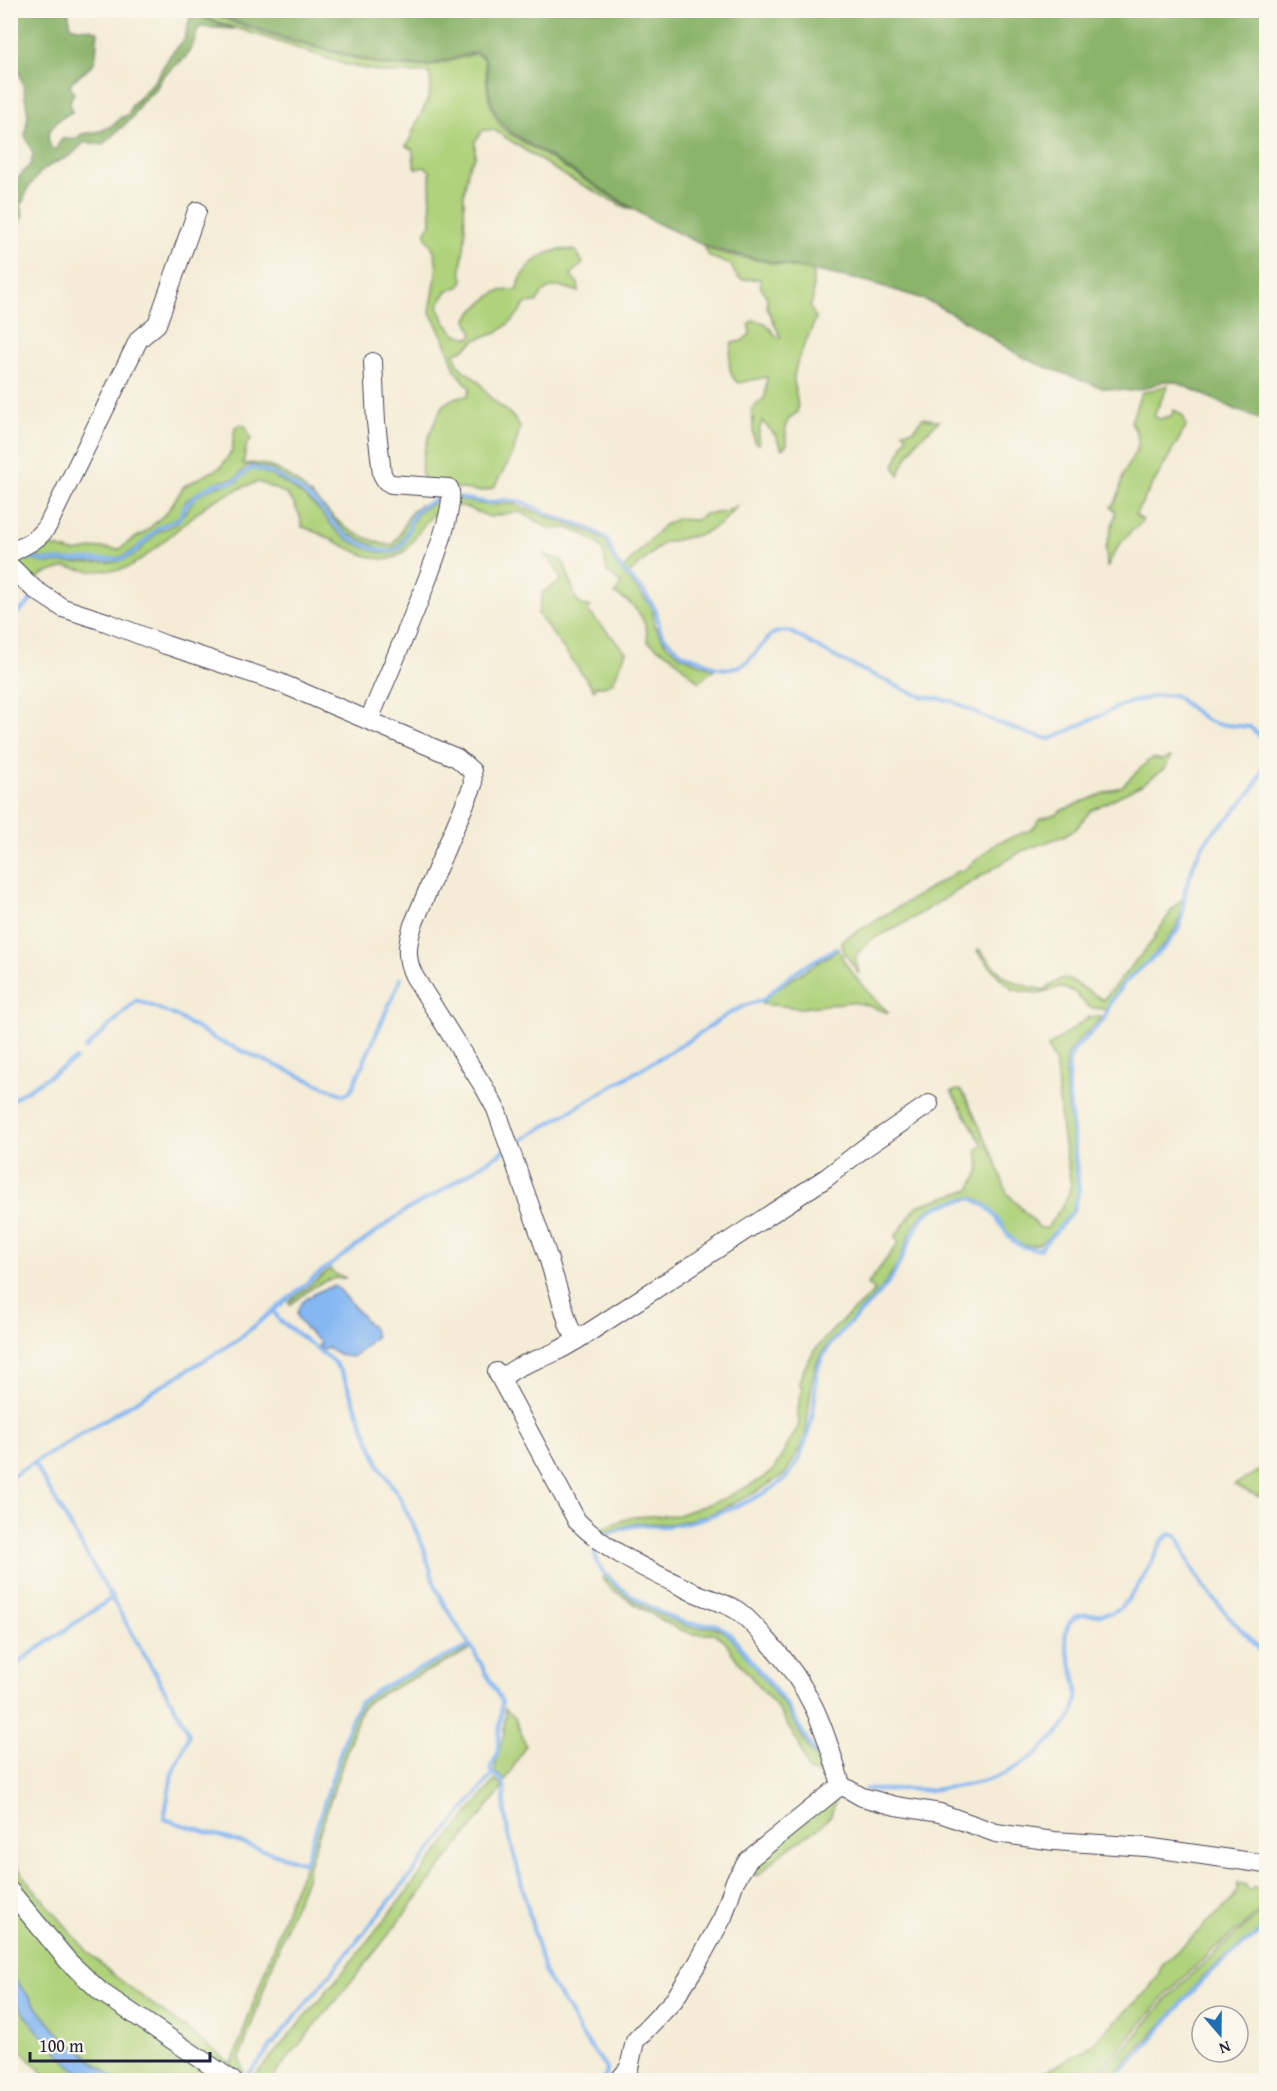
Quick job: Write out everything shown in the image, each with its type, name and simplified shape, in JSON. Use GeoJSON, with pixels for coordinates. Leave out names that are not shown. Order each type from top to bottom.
{"type":"FeatureCollection","features":[{"type":"Feature","properties":{"kind":"street"},"geometry":{"type":"LineString","coordinates":[[10,553],[42,536],[48,525],[139,339],[157,324],[196,211]]}},
{"type":"Feature","properties":{"kind":"street"},"geometry":{"type":"LineString","coordinates":[[369,720],[438,549],[451,501],[449,488],[391,484],[382,474],[376,422],[373,362]]}},
{"type":"Feature","properties":{"kind":"street"},"geometry":{"type":"LineString","coordinates":[[10,566],[34,589],[63,608],[278,682],[457,758],[472,771],[473,785],[413,925],[407,957],[414,976],[485,1089],[500,1119],[548,1257],[569,1326],[577,1340]]}},
{"type":"Feature","properties":{"kind":"street"},"geometry":{"type":"LineString","coordinates":[[929,1104],[863,1149],[826,1178],[577,1340],[554,1353],[499,1376],[577,1521],[593,1537],[614,1552],[694,1593],[735,1609],[753,1624],[778,1652],[816,1708],[827,1736],[841,1785],[862,1797],[940,1813],[996,1833],[1054,1841],[1146,1847],[1266,1863]]}},
{"type":"Feature","properties":{"kind":"street"},"geometry":{"type":"LineString","coordinates":[[619,2080],[629,2068],[635,2041],[674,2000],[697,1964],[723,1917],[735,1881],[748,1860],[841,1785]]}},
{"type":"Feature","properties":{"kind":"street"},"geometry":{"type":"LineString","coordinates":[[10,1892],[68,1962],[101,1992],[232,2080]]}},
{"type":"Feature","properties":{"kind":"green space"},"geometry":{"type":"Polygon","coordinates":[[[11,10],[68,11],[71,26],[98,32],[96,57],[92,65],[72,81],[70,87],[74,93],[70,101],[72,112],[56,123],[49,133],[48,139],[54,151],[62,139],[77,138],[82,134],[101,131],[128,115],[132,105],[153,83],[171,54],[184,40],[191,13],[235,29],[199,27],[192,47],[185,58],[163,76],[156,89],[141,103],[133,117],[102,145],[85,142],[70,156],[52,164],[40,173],[28,188],[21,206],[23,217],[13,237],[15,218],[11,218],[11,185],[31,164],[33,154],[25,135],[28,115],[23,84],[13,63],[11,10]]]}},
{"type":"Feature","properties":{"kind":"green space"},"geometry":{"type":"Polygon","coordinates":[[[185,11],[207,11],[234,23],[289,41],[385,66],[428,67],[475,54],[483,58],[485,62],[491,108],[507,132],[633,210],[562,174],[494,130],[483,130],[475,141],[475,157],[469,166],[464,193],[465,240],[461,269],[463,280],[460,286],[446,292],[438,306],[445,322],[455,334],[470,338],[473,333],[467,319],[469,316],[494,294],[517,290],[531,264],[547,253],[557,250],[576,251],[583,263],[570,276],[578,283],[579,292],[561,287],[550,288],[541,295],[537,302],[526,303],[514,319],[497,333],[477,339],[455,353],[460,367],[478,381],[490,397],[509,413],[520,427],[513,454],[494,487],[476,491],[439,486],[429,483],[423,477],[422,461],[437,417],[446,403],[454,398],[468,396],[470,388],[455,370],[445,341],[430,312],[436,264],[432,246],[426,238],[426,231],[431,224],[430,171],[425,167],[416,169],[412,149],[406,146],[428,99],[431,86],[429,73],[387,73],[347,65],[185,11]]]}},
{"type":"Feature","properties":{"kind":"green space"},"geometry":{"type":"Polygon","coordinates":[[[210,11],[1266,11],[1266,421],[1176,382],[1164,381],[1130,391],[1103,388],[1017,354],[967,322],[917,297],[869,282],[705,246],[651,220],[509,131],[497,115],[490,99],[486,61],[476,52],[428,65],[385,65],[289,39],[210,11]]]}},
{"type":"Feature","properties":{"kind":"green space"},"geometry":{"type":"Polygon","coordinates":[[[704,248],[813,271],[813,298],[810,307],[816,318],[800,353],[796,368],[794,381],[798,404],[797,413],[787,422],[787,444],[782,449],[775,435],[762,421],[758,436],[759,444],[754,442],[752,409],[765,397],[767,377],[738,383],[734,379],[729,364],[732,343],[742,341],[750,334],[749,325],[753,320],[765,323],[777,337],[781,338],[767,307],[767,297],[761,288],[760,279],[738,278],[731,265],[710,257],[704,248]]]}},
{"type":"Feature","properties":{"kind":"green space"},"geometry":{"type":"Polygon","coordinates":[[[1168,385],[1154,416],[1159,419],[1171,416],[1174,410],[1183,417],[1186,427],[1135,515],[1143,520],[1122,541],[1107,568],[1106,547],[1116,512],[1111,507],[1118,496],[1126,468],[1138,445],[1136,431],[1131,422],[1141,393],[1168,385]]]}},
{"type":"Feature","properties":{"kind":"green space"},"geometry":{"type":"Polygon","coordinates":[[[922,418],[939,421],[917,441],[901,468],[899,476],[894,466],[907,436],[903,431],[914,430],[922,418]]]}},
{"type":"Feature","properties":{"kind":"green space"},"geometry":{"type":"Polygon","coordinates":[[[242,424],[246,427],[251,439],[247,443],[243,464],[273,467],[287,475],[299,484],[334,518],[358,534],[392,545],[413,510],[425,504],[415,510],[399,545],[390,550],[381,549],[346,533],[315,500],[288,480],[272,470],[252,465],[247,466],[236,478],[217,482],[201,490],[186,501],[179,517],[158,527],[134,550],[122,557],[101,560],[45,559],[19,553],[44,544],[74,552],[99,548],[120,549],[143,534],[167,512],[184,486],[221,467],[232,451],[235,427],[242,424]]]}},
{"type":"Feature","properties":{"kind":"green space"},"geometry":{"type":"Polygon","coordinates":[[[253,469],[280,480],[298,491],[345,538],[381,553],[393,553],[403,546],[412,522],[424,508],[443,498],[448,507],[429,518],[402,553],[388,559],[375,558],[302,527],[300,516],[293,502],[285,493],[258,482],[209,503],[130,567],[119,570],[91,571],[65,567],[41,575],[35,585],[11,562],[15,556],[45,563],[116,562],[134,555],[159,531],[176,524],[196,497],[213,487],[237,482],[253,469]]]}},
{"type":"Feature","properties":{"kind":"green space"},"geometry":{"type":"Polygon","coordinates":[[[455,499],[482,504],[513,504],[590,532],[605,541],[615,563],[653,608],[654,625],[666,644],[681,656],[714,669],[699,682],[671,656],[647,641],[645,626],[634,607],[615,594],[621,583],[607,572],[604,552],[598,544],[583,534],[568,528],[550,529],[523,513],[515,512],[490,517],[463,506],[454,506],[455,499]]]}},
{"type":"Feature","properties":{"kind":"green space"},"geometry":{"type":"Polygon","coordinates":[[[738,505],[721,524],[702,534],[663,543],[629,574],[623,569],[663,526],[676,519],[696,520],[704,514],[726,512],[738,505]]]}},
{"type":"Feature","properties":{"kind":"green space"},"geometry":{"type":"Polygon","coordinates":[[[543,554],[561,560],[565,565],[577,602],[591,607],[587,610],[626,652],[613,682],[604,686],[596,686],[594,690],[538,614],[543,592],[561,581],[555,566],[543,554]]]}},
{"type":"Feature","properties":{"kind":"green space"},"geometry":{"type":"Polygon","coordinates":[[[1171,757],[1165,768],[1143,784],[1090,811],[1076,829],[1022,851],[898,927],[870,940],[857,954],[859,974],[844,952],[841,941],[956,872],[964,870],[997,843],[1033,829],[1040,819],[1122,786],[1154,758],[1161,760],[1171,757]]]}},
{"type":"Feature","properties":{"kind":"green space"},"geometry":{"type":"Polygon","coordinates":[[[1183,899],[1180,917],[1173,932],[1163,946],[1115,995],[1107,1010],[1088,1007],[1074,992],[1060,987],[1039,993],[1014,990],[1000,978],[977,951],[979,949],[1006,977],[1021,985],[1044,990],[1062,978],[1072,981],[1103,1000],[1156,937],[1155,935],[1172,911],[1183,899]]]}},
{"type":"Feature","properties":{"kind":"green space"},"geometry":{"type":"Polygon","coordinates":[[[839,949],[853,974],[889,1013],[849,1002],[802,1008],[762,1004],[776,989],[839,949]]]}},
{"type":"Feature","properties":{"kind":"green space"},"geometry":{"type":"Polygon","coordinates":[[[1089,1017],[1102,1017],[1077,1042],[1067,1059],[1067,1095],[1078,1189],[1073,1208],[1059,1227],[1043,1242],[1026,1245],[1008,1235],[988,1208],[973,1197],[958,1199],[925,1212],[912,1228],[899,1262],[880,1291],[822,1353],[812,1382],[805,1440],[785,1474],[756,1492],[709,1515],[672,1524],[635,1523],[598,1537],[593,1532],[631,1517],[678,1515],[725,1498],[762,1479],[774,1469],[798,1427],[797,1414],[802,1387],[799,1384],[803,1371],[819,1345],[841,1321],[875,1291],[868,1284],[899,1242],[895,1237],[917,1206],[970,1189],[976,1179],[980,1166],[976,1150],[983,1145],[951,1091],[960,1090],[966,1098],[995,1160],[1007,1193],[1039,1227],[1046,1229],[1066,1201],[1071,1185],[1062,1132],[1056,1066],[1048,1047],[1089,1017]]]}},
{"type":"Feature","properties":{"kind":"green space"},"geometry":{"type":"Polygon","coordinates":[[[330,1269],[335,1274],[346,1278],[323,1282],[290,1305],[289,1302],[330,1269]]]}},
{"type":"Feature","properties":{"kind":"green space"},"geometry":{"type":"Polygon","coordinates":[[[1266,1467],[1266,1500],[1234,1485],[1266,1467]]]}},
{"type":"Feature","properties":{"kind":"green space"},"geometry":{"type":"Polygon","coordinates":[[[605,1576],[632,1599],[664,1617],[686,1626],[712,1627],[729,1636],[781,1701],[818,1762],[833,1773],[833,1778],[808,1771],[799,1744],[778,1709],[737,1660],[723,1639],[715,1634],[693,1634],[676,1628],[610,1588],[602,1578],[605,1576]]]}},
{"type":"Feature","properties":{"kind":"green space"},"geometry":{"type":"Polygon","coordinates":[[[469,1648],[470,1650],[373,1698],[359,1714],[306,1879],[288,1921],[240,2057],[244,2080],[237,2080],[90,1976],[11,1887],[10,1858],[88,1952],[111,1973],[232,2064],[290,1899],[305,1865],[350,1726],[360,1705],[367,1698],[394,1683],[469,1648]]]}},
{"type":"Feature","properties":{"kind":"green space"},"geometry":{"type":"Polygon","coordinates":[[[505,1709],[515,1718],[526,1745],[505,1781],[495,1771],[497,1755],[504,1735],[505,1709]]]}},
{"type":"Feature","properties":{"kind":"green space"},"geometry":{"type":"Polygon","coordinates":[[[495,1780],[503,1787],[368,1961],[275,2074],[275,2080],[258,2080],[254,2077],[343,1972],[495,1780]]]}},
{"type":"Feature","properties":{"kind":"green space"},"geometry":{"type":"Polygon","coordinates":[[[840,1788],[831,1815],[821,1826],[783,1852],[758,1876],[743,1872],[840,1788]]]}},
{"type":"Feature","properties":{"kind":"green space"},"geometry":{"type":"Polygon","coordinates":[[[1238,1883],[1246,1885],[1248,1891],[1253,1888],[1266,1889],[1266,1907],[1210,1952],[1169,1992],[1110,2059],[1095,2073],[1082,2080],[1030,2080],[1085,2050],[1093,2043],[1148,1990],[1162,1965],[1232,1900],[1238,1883]]]}},
{"type":"Feature","properties":{"kind":"green space"},"geometry":{"type":"Polygon","coordinates":[[[10,1897],[37,1931],[226,2080],[116,2080],[55,2030],[11,1974],[10,1897]]]}},
{"type":"Feature","properties":{"kind":"green space"},"geometry":{"type":"Polygon","coordinates":[[[1265,1910],[1266,1926],[1220,1961],[1199,1981],[1168,2018],[1112,2076],[1105,2080],[1088,2080],[1122,2052],[1194,1972],[1265,1910]]]}},
{"type":"Feature","properties":{"kind":"green space"},"geometry":{"type":"Polygon","coordinates":[[[10,1996],[58,2052],[92,2080],[49,2080],[11,2039],[10,1996]]]}},
{"type":"Feature","properties":{"kind":"water"},"geometry":{"type":"Polygon","coordinates":[[[334,1286],[373,1329],[376,1336],[353,1357],[343,1356],[328,1348],[323,1350],[318,1346],[321,1343],[298,1318],[299,1306],[304,1301],[334,1286]]]}},
{"type":"Feature","properties":{"kind":"water"},"geometry":{"type":"Polygon","coordinates":[[[11,1974],[55,2030],[116,2080],[92,2080],[70,2065],[38,2031],[11,1996],[11,1974]]]}},
{"type":"Feature","properties":{"kind":"waterway"},"geometry":{"type":"LineString","coordinates":[[19,555],[45,561],[121,559],[133,553],[160,527],[179,519],[185,506],[199,493],[215,484],[235,481],[251,468],[268,472],[301,491],[352,539],[366,546],[388,551],[393,551],[402,544],[415,513],[424,505],[442,496]]}},
{"type":"Feature","properties":{"kind":"waterway"},"geometry":{"type":"LineString","coordinates":[[460,498],[488,503],[505,500],[522,502],[560,519],[584,526],[607,539],[616,563],[645,593],[656,611],[660,630],[665,638],[683,654],[717,668],[728,669],[740,666],[748,661],[771,635],[789,631],[835,657],[908,691],[921,696],[952,701],[998,723],[1032,735],[1051,739],[1122,705],[1155,696],[1174,695],[1206,720],[1216,724],[1250,727],[1260,736],[1266,748],[1263,770],[1252,791],[1228,819],[1215,830],[1196,858],[1185,890],[1182,918],[1178,930],[1164,948],[1124,983],[1111,1002],[1103,1021],[1074,1050],[1069,1061],[1068,1087],[1079,1191],[1073,1212],[1040,1249],[1020,1246],[1014,1242],[989,1209],[972,1198],[944,1204],[929,1212],[918,1225],[896,1271],[883,1290],[833,1341],[825,1353],[817,1372],[808,1434],[800,1456],[790,1473],[767,1491],[713,1515],[679,1524],[634,1526],[604,1536]]}},
{"type":"Feature","properties":{"kind":"waterway"},"geometry":{"type":"LineString","coordinates":[[10,619],[28,604],[33,596]]}},
{"type":"Feature","properties":{"kind":"waterway"},"geometry":{"type":"LineString","coordinates":[[514,1145],[688,1041],[733,1011],[764,1000],[789,977],[837,948]]}},
{"type":"Feature","properties":{"kind":"waterway"},"geometry":{"type":"LineString","coordinates":[[85,1049],[137,1000],[174,1015],[217,1040],[344,1095],[351,1091],[401,978]]}},
{"type":"Feature","properties":{"kind":"waterway"},"geometry":{"type":"LineString","coordinates":[[10,1101],[76,1059]]}},
{"type":"Feature","properties":{"kind":"waterway"},"geometry":{"type":"LineString","coordinates":[[10,1477],[236,1341],[322,1271],[405,1211],[438,1193],[505,1150]]}},
{"type":"Feature","properties":{"kind":"waterway"},"geometry":{"type":"LineString","coordinates":[[34,1463],[189,1735],[172,1774],[164,1819],[305,1863],[349,1726],[359,1704],[393,1682],[470,1646],[435,1585],[423,1546],[399,1496],[380,1467],[343,1375],[334,1362],[279,1320],[274,1311]]}},
{"type":"Feature","properties":{"kind":"waterway"},"geometry":{"type":"LineString","coordinates":[[865,1789],[932,1790],[981,1782],[1006,1773],[1041,1750],[1065,1725],[1076,1703],[1077,1688],[1066,1638],[1066,1629],[1070,1622],[1079,1616],[1108,1614],[1128,1600],[1162,1541],[1170,1534],[1177,1536],[1191,1566],[1207,1590],[1266,1656]]}},
{"type":"Feature","properties":{"kind":"waterway"},"geometry":{"type":"LineString","coordinates":[[596,1546],[595,1558],[601,1569],[622,1589],[664,1614],[687,1623],[713,1624],[730,1634],[786,1704],[815,1753],[829,1770]]}},
{"type":"Feature","properties":{"kind":"waterway"},"geometry":{"type":"LineString","coordinates":[[10,1668],[113,1597]]}},
{"type":"Feature","properties":{"kind":"waterway"},"geometry":{"type":"LineString","coordinates":[[247,2076],[493,1774],[490,1769],[497,1755],[502,1702],[471,1646]]}},
{"type":"Feature","properties":{"kind":"waterway"},"geometry":{"type":"LineString","coordinates":[[493,1774],[502,1780],[505,1788],[507,1827],[544,1971],[569,2010],[579,2031],[607,2069],[602,2080]]}},
{"type":"Feature","properties":{"kind":"waterway"},"geometry":{"type":"LineString","coordinates":[[1109,2080],[1146,2046],[1209,1974],[1266,1928]]}}]}
